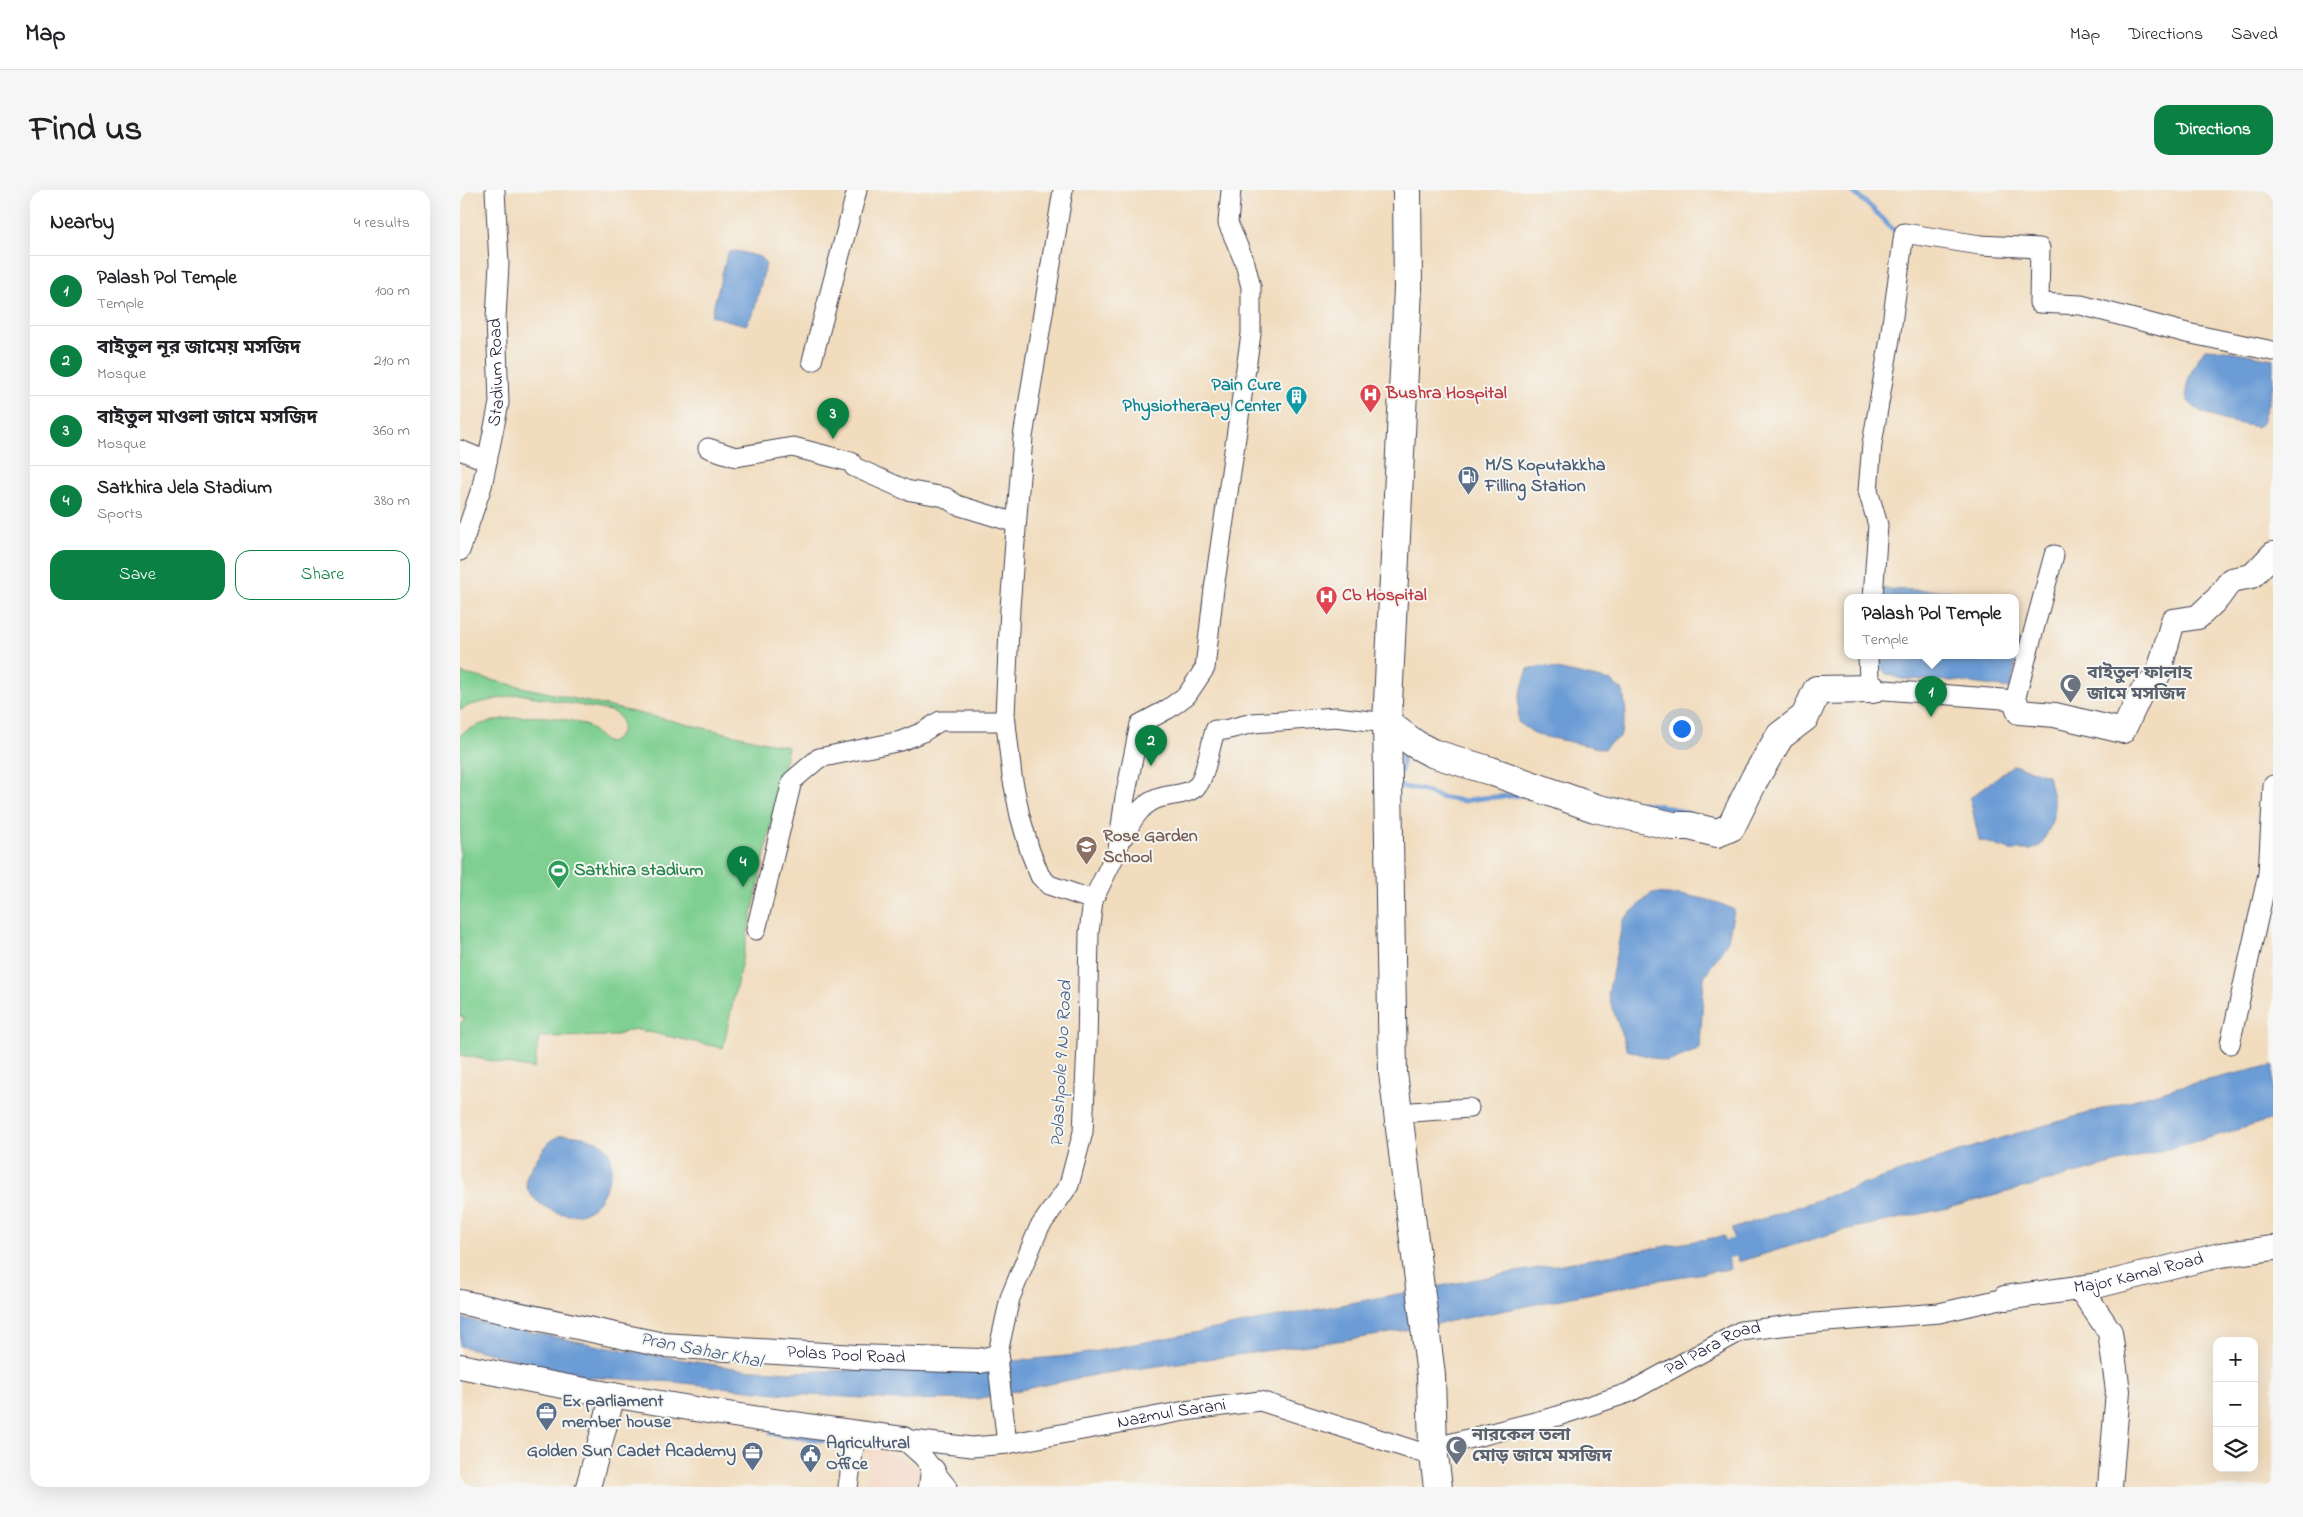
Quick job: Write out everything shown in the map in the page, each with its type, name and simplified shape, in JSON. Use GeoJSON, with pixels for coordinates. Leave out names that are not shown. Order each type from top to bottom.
{"type":"FeatureCollection","features":[{"type":"Feature","properties":{"kind":"main road"},"geometry":{"type":"LineString","coordinates":[[1407,190],[1408,288],[1388,723],[1393,1073],[1431,1375],[1434,1453],[1438,1487]]}},
{"type":"Feature","properties":{"kind":"main road"},"geometry":{"type":"LineString","coordinates":[[1388,723],[1415,744],[1432,753],[1491,771],[1553,794],[1595,808],[1674,826],[1689,826],[1717,833],[1732,827],[1755,778],[1780,736],[1805,717],[1817,690],[1872,689]]}},
{"type":"Feature","properties":{"kind":"street","name":"Stadium Road"},"geometry":{"type":"LineString","coordinates":[[460,551],[482,486],[499,403],[496,318],[499,264],[496,190]]}},
{"type":"Feature","properties":{"kind":"street"},"geometry":{"type":"LineString","coordinates":[[812,361],[857,190]]}},
{"type":"Feature","properties":{"kind":"street"},"geometry":{"type":"LineString","coordinates":[[1063,190],[1024,437],[1007,658],[1006,721],[1012,776],[1020,816],[1030,851],[1040,876],[1049,886],[1093,900]]}},
{"type":"Feature","properties":{"kind":"street"},"geometry":{"type":"LineString","coordinates":[[1118,849],[1125,796],[1140,724],[1168,709],[1187,695],[1205,668],[1214,589],[1251,334],[1251,287],[1245,263],[1228,223],[1231,190]]}},
{"type":"Feature","properties":{"kind":"street"},"geometry":{"type":"LineString","coordinates":[[1874,594],[1878,525],[1868,490],[1872,444],[1890,339],[1904,233],[1980,245],[2040,248],[2039,303],[2080,305],[2187,333],[2273,351]]}},
{"type":"Feature","properties":{"kind":"street"},"geometry":{"type":"LineString","coordinates":[[708,448],[736,457],[793,447],[802,449],[851,462],[854,467],[906,490],[945,497],[957,505],[1016,522]]}},
{"type":"Feature","properties":{"kind":"street"},"geometry":{"type":"LineString","coordinates":[[460,450],[487,460]]}},
{"type":"Feature","properties":{"kind":"street"},"geometry":{"type":"LineString","coordinates":[[2054,554],[2015,700],[2019,712],[2055,715],[2123,732],[2141,693],[2158,675],[2172,621],[2198,616],[2218,598],[2231,580],[2252,576],[2273,554]]}},
{"type":"Feature","properties":{"kind":"street"},"geometry":{"type":"LineString","coordinates":[[1868,659],[1868,680],[1872,689],[2015,700]]}},
{"type":"Feature","properties":{"kind":"street"},"geometry":{"type":"LineString","coordinates":[[1007,1444],[997,1357],[1010,1298],[1039,1228],[1070,1185],[1082,1132],[1087,1045],[1089,933],[1093,900],[1131,822],[1143,807],[1160,797],[1188,792],[1200,784],[1215,730],[1225,730],[1253,723],[1336,717],[1388,723]]}},
{"type":"Feature","properties":{"kind":"street"},"geometry":{"type":"LineString","coordinates":[[756,930],[792,781],[819,758],[901,741],[923,732],[940,721],[1006,721]]}},
{"type":"Feature","properties":{"kind":"street"},"geometry":{"type":"LineString","coordinates":[[2230,1044],[2268,874],[2273,785]]}},
{"type":"Feature","properties":{"kind":"street"},"geometry":{"type":"LineString","coordinates":[[1398,1113],[1469,1108]]}},
{"type":"Feature","properties":{"kind":"street","name":"Major Kamal Road"},"geometry":{"type":"LineString","coordinates":[[2005,1298],[2109,1283],[2220,1255],[2273,1248]]}},
{"type":"Feature","properties":{"kind":"street"},"geometry":{"type":"LineString","coordinates":[[2080,1288],[2110,1332],[2118,1391],[2110,1487]]}},
{"type":"Feature","properties":{"kind":"street","name":"Pal Para Road"},"geometry":{"type":"LineString","coordinates":[[1434,1453],[1628,1393],[1741,1331],[1790,1325],[1939,1313],[2005,1298]]}},
{"type":"Feature","properties":{"kind":"street","name":"Polas Pool Road"},"geometry":{"type":"LineString","coordinates":[[460,1302],[663,1345],[856,1357],[980,1360],[997,1357]]}},
{"type":"Feature","properties":{"kind":"street"},"geometry":{"type":"LineString","coordinates":[[460,1366],[567,1388],[903,1439],[923,1457],[937,1482]]}},
{"type":"Feature","properties":{"kind":"street"},"geometry":{"type":"LineString","coordinates":[[588,1487],[613,1395]]}},
{"type":"Feature","properties":{"kind":"street","name":"Nazmul Sarani"},"geometry":{"type":"LineString","coordinates":[[903,1439],[972,1447],[1007,1444],[1185,1411],[1260,1401],[1434,1453]]}},
{"type":"Feature","properties":{"kind":"street"},"geometry":{"type":"LineString","coordinates":[[848,1487],[856,1433]]}},
{"type":"Feature","properties":{"kind":"shaded area"},"geometry":{"type":"Polygon","coordinates":[[[869,1443],[928,1474],[925,1487],[867,1487],[869,1443]]]}},
{"type":"Feature","properties":{"kind":"green space"},"geometry":{"type":"Polygon","coordinates":[[[460,673],[788,747],[723,1048],[634,1029],[614,1036],[539,1037],[534,1069],[460,1055],[460,1024],[465,1018],[460,1016],[460,735],[488,722],[521,717],[539,717],[556,718],[585,725],[603,740],[610,743],[622,731],[622,722],[616,714],[610,711],[519,694],[470,705],[460,710],[460,673]]]}},
{"type":"Feature","properties":{"kind":"water"},"geometry":{"type":"Polygon","coordinates":[[[737,251],[760,257],[766,264],[754,311],[746,325],[711,316],[727,255],[729,252],[737,251]]]}},
{"type":"Feature","properties":{"kind":"water"},"geometry":{"type":"Polygon","coordinates":[[[2205,349],[2225,350],[2273,359],[2273,386],[2262,423],[2257,427],[2231,422],[2203,413],[2189,402],[2186,397],[2186,390],[2190,375],[2205,349]]]}},
{"type":"Feature","properties":{"kind":"water"},"geometry":{"type":"Polygon","coordinates":[[[1883,589],[1953,591],[1966,594],[1882,594],[1883,589]]]}},
{"type":"Feature","properties":{"kind":"water"},"geometry":{"type":"Polygon","coordinates":[[[1877,659],[2017,659],[2010,688],[1954,681],[1901,679],[1886,674],[1877,663],[1877,659]]]}},
{"type":"Feature","properties":{"kind":"water"},"geometry":{"type":"Polygon","coordinates":[[[1543,666],[1611,681],[1623,691],[1626,713],[1620,737],[1604,749],[1537,735],[1518,722],[1519,697],[1528,669],[1543,666]]]}},
{"type":"Feature","properties":{"kind":"water"},"geometry":{"type":"Polygon","coordinates":[[[2013,765],[2048,775],[2055,807],[2051,825],[2041,845],[2031,850],[2010,850],[1979,840],[1970,798],[2013,765]]]}},
{"type":"Feature","properties":{"kind":"water"},"geometry":{"type":"Polygon","coordinates":[[[1652,893],[1704,899],[1734,910],[1728,940],[1704,977],[1700,1049],[1667,1062],[1627,1050],[1608,995],[1623,920],[1652,893]]]}},
{"type":"Feature","properties":{"kind":"water"},"geometry":{"type":"Polygon","coordinates":[[[2273,1065],[2273,1119],[1948,1208],[1840,1231],[1738,1262],[1732,1229],[1991,1141],[2178,1087],[2273,1065]]]}},
{"type":"Feature","properties":{"kind":"water"},"geometry":{"type":"Polygon","coordinates":[[[562,1135],[587,1138],[605,1147],[610,1154],[612,1164],[605,1190],[600,1200],[586,1212],[569,1215],[551,1210],[536,1200],[527,1189],[526,1181],[530,1169],[551,1141],[562,1135]]]}},
{"type":"Feature","properties":{"kind":"water"},"geometry":{"type":"Polygon","coordinates":[[[1724,1236],[1730,1269],[1658,1280],[1380,1335],[1099,1374],[976,1399],[898,1400],[777,1393],[674,1382],[585,1377],[460,1346],[460,1318],[610,1348],[740,1369],[791,1372],[949,1367],[1077,1355],[1504,1274],[1724,1236]]]}},
{"type":"Feature","properties":{"kind":"waterway"},"geometry":{"type":"LineString","coordinates":[[1851,190],[1899,236]]}},
{"type":"Feature","properties":{"kind":"waterway"},"geometry":{"type":"LineString","coordinates":[[1401,772],[1404,746]]}},
{"type":"Feature","properties":{"kind":"waterway"},"geometry":{"type":"LineString","coordinates":[[1398,786],[1421,790],[1439,797],[1464,801],[1523,795]]}},
{"type":"Feature","properties":{"kind":"waterway"},"geometry":{"type":"LineString","coordinates":[[1609,798],[1667,807],[1689,814]]}},
{"type":"Feature","properties":{"kind":"waterway"},"geometry":{"type":"LineString","coordinates":[[1705,1256],[1756,1241]]}},
{"type":"Feature","properties":{"kind":"waterway"},"geometry":{"type":"LineString","coordinates":[[771,1433],[843,1443],[781,1435]]}},
{"type":"Feature","properties":{"kind":"place","name":"Bushra Hospital"},"geometry":{"type":"Point","coordinates":[1370,413]}},
{"type":"Feature","properties":{"kind":"place","name":"Pain Cure Physiotherapy Center"},"geometry":{"type":"Point","coordinates":[1297,415]}},
{"type":"Feature","properties":{"kind":"place","name":"বাইতুল মাওলা জামে মসজিদ"},"geometry":{"type":"Point","coordinates":[833,439]}},
{"type":"Feature","properties":{"kind":"place","name":"M/S Koputakkha Filling Station"},"geometry":{"type":"Point","coordinates":[1469,495]}},
{"type":"Feature","properties":{"kind":"place","name":"Cb Hospital"},"geometry":{"type":"Point","coordinates":[1326,615]}},
{"type":"Feature","properties":{"kind":"place","name":"বাইতুল ফালাহ জামে মসজিদ"},"geometry":{"type":"Point","coordinates":[2071,703]}},
{"type":"Feature","properties":{"kind":"place","name":"Palash Pol Temple"},"geometry":{"type":"Point","coordinates":[1931,717]}},
{"type":"Feature","properties":{"kind":"place","name":"বাইতুল নূর জামেয় মসজিদ"},"geometry":{"type":"Point","coordinates":[1151,766]}},
{"type":"Feature","properties":{"kind":"place","name":"Rose Garden School"},"geometry":{"type":"Point","coordinates":[1087,866]}},
{"type":"Feature","properties":{"kind":"place","name":"Satkhira Jela Stadium"},"geometry":{"type":"Point","coordinates":[743,887]}},
{"type":"Feature","properties":{"kind":"place","name":"Satkhira stadium"},"geometry":{"type":"Point","coordinates":[558,890]}},
{"type":"Feature","properties":{"kind":"place","name":"Ex parliament member house"},"geometry":{"type":"Point","coordinates":[546,1431]}},
{"type":"Feature","properties":{"kind":"place","name":"নারকেল তলা মোড় জামে মসজিদ"},"geometry":{"type":"Point","coordinates":[1456,1465]}},
{"type":"Feature","properties":{"kind":"place","name":"Golden Sun Cadet Academy"},"geometry":{"type":"Point","coordinates":[752,1471]}},
{"type":"Feature","properties":{"kind":"place","name":"Agricultural Office"},"geometry":{"type":"Point","coordinates":[810,1473]}},
{"type":"Feature","properties":{"kind":"water label","name":"Polashpole 9 No Road"},"geometry":{"type":"Point","coordinates":[1062,1064]}},
{"type":"Feature","properties":{"kind":"water label","name":"Pran Sahar Khal"},"geometry":{"type":"Point","coordinates":[701,1351]}}]}
